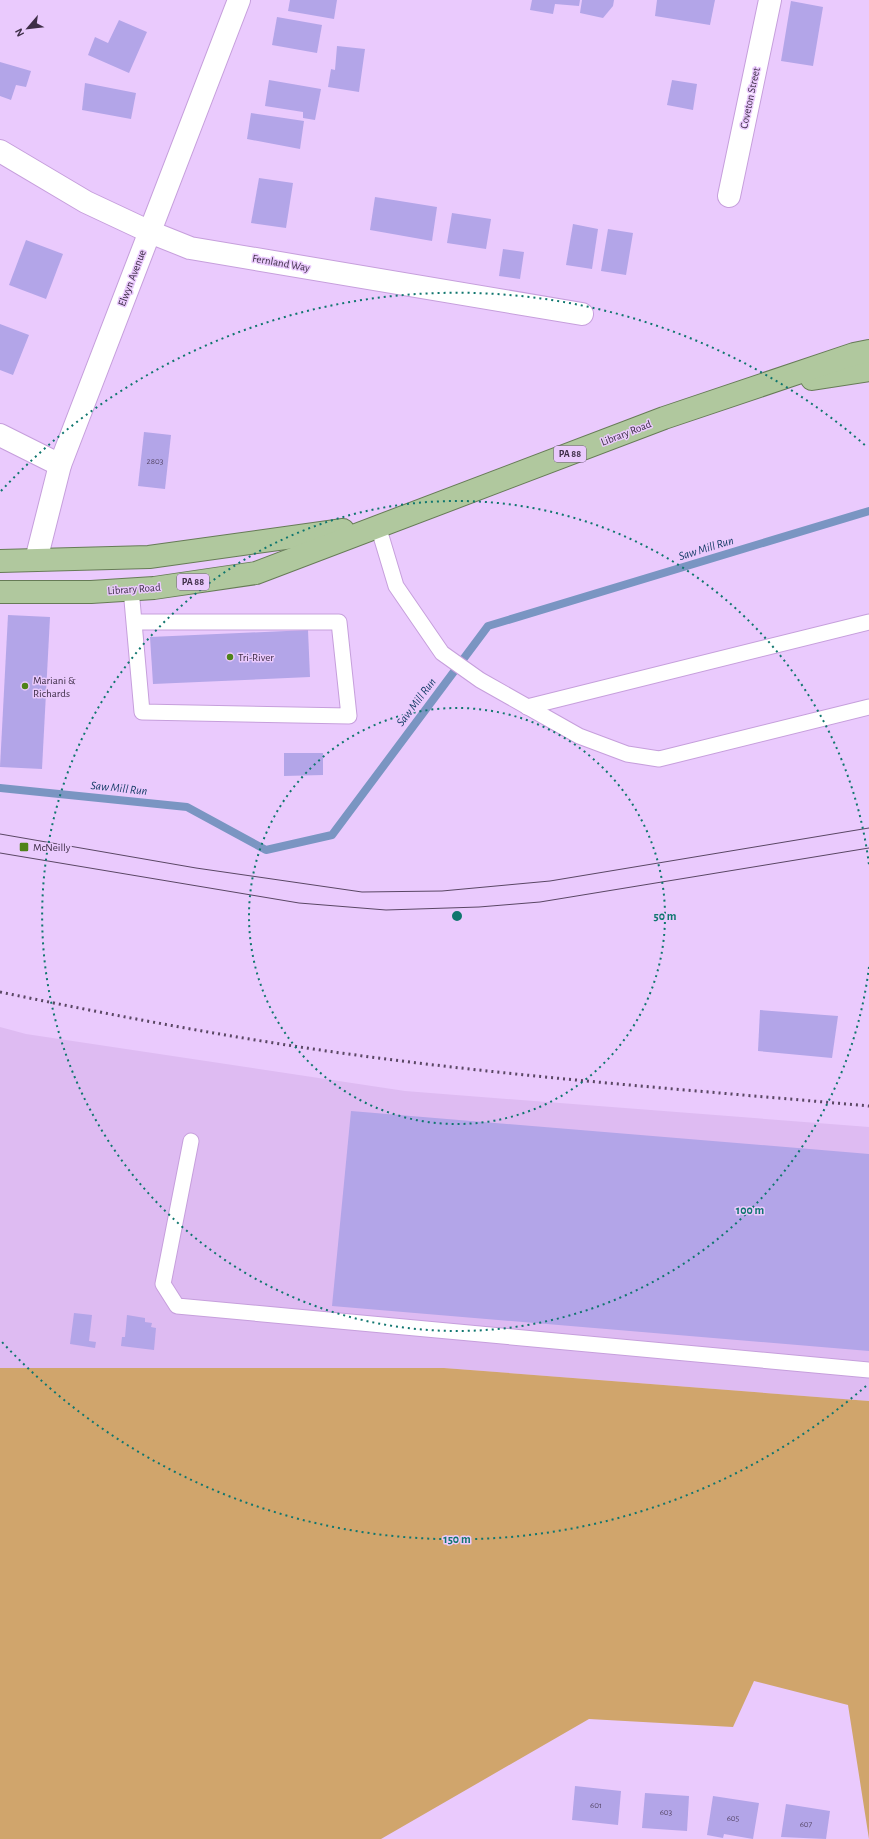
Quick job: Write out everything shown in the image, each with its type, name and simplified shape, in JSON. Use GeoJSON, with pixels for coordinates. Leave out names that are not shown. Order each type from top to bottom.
{"type":"FeatureCollection","features":[{"type":"Feature","properties":{"kind":"main road","name":"Library Road"},"geometry":{"type":"LineString","coordinates":[[0,592],[91,592],[154,588],[256,573],[664,418],[854,354],[869,351]]}},
{"type":"Feature","properties":{"kind":"main road","name":"Library Road"},"geometry":{"type":"LineString","coordinates":[[763,385],[869,370]]}},
{"type":"Feature","properties":{"kind":"main road","name":"Library Road"},"geometry":{"type":"LineString","coordinates":[[0,561],[149,557],[378,526]]}},
{"type":"Feature","properties":{"kind":"street","name":"Elwyn Avenue"},"geometry":{"type":"LineString","coordinates":[[36,560],[60,465],[239,0]]}},
{"type":"Feature","properties":{"kind":"street","name":"Coveton Street"},"geometry":{"type":"LineString","coordinates":[[729,196],[770,0]]}},
{"type":"Feature","properties":{"kind":"street","name":"Fernland Way"},"geometry":{"type":"LineString","coordinates":[[0,151],[86,202],[150,232],[190,248],[582,314]]}},
{"type":"Feature","properties":{"kind":"street"},"geometry":{"type":"LineString","coordinates":[[0,435],[60,465]]}},
{"type":"Feature","properties":{"kind":"lane"},"geometry":{"type":"LineString","coordinates":[[378,526],[396,586],[442,653],[480,680],[579,736],[627,754],[658,759],[869,707]]}},
{"type":"Feature","properties":{"kind":"lane"},"geometry":{"type":"LineString","coordinates":[[131,589],[142,712],[350,716],[339,622],[134,622]]}},
{"type":"Feature","properties":{"kind":"lane"},"geometry":{"type":"LineString","coordinates":[[527,707],[869,622]]}},
{"type":"Feature","properties":{"kind":"lane"},"geometry":{"type":"LineString","coordinates":[[191,1141],[163,1284],[177,1306],[869,1370]]}},
{"type":"Feature","properties":{"kind":"shaded area"},"geometry":{"type":"Polygon","coordinates":[[[0,1027],[26,1034],[405,1091],[869,1127],[869,1401],[444,1368],[0,1368],[0,1027]]]}},
{"type":"Feature","properties":{"kind":"shaded area"},"geometry":{"type":"Polygon","coordinates":[[[0,1368],[444,1368],[869,1401],[869,1839],[848,1705],[754,1681],[733,1727],[589,1719],[381,1839],[0,1839],[0,1368]]]}},
{"type":"Feature","properties":{"kind":"building"},"geometry":{"type":"Polygon","coordinates":[[[290,0],[337,0],[334,19],[288,11],[290,0]]]}},
{"type":"Feature","properties":{"kind":"building"},"geometry":{"type":"Polygon","coordinates":[[[532,0],[580,0],[579,6],[555,4],[553,14],[530,10],[532,0]]]}},
{"type":"Feature","properties":{"kind":"building"},"geometry":{"type":"Polygon","coordinates":[[[582,0],[614,0],[613,6],[603,18],[580,13],[582,0]]]}},
{"type":"Feature","properties":{"kind":"building"},"geometry":{"type":"Polygon","coordinates":[[[657,0],[715,0],[710,25],[655,16],[657,0]]]}},
{"type":"Feature","properties":{"kind":"building"},"geometry":{"type":"Polygon","coordinates":[[[791,1],[823,7],[813,66],[781,61],[791,1]]]}},
{"type":"Feature","properties":{"kind":"building"},"geometry":{"type":"Polygon","coordinates":[[[277,17],[322,25],[317,53],[272,45],[277,17]]]}},
{"type":"Feature","properties":{"kind":"building"},"geometry":{"type":"Polygon","coordinates":[[[119,20],[147,32],[129,73],[88,55],[95,37],[108,43],[119,20]]]}},
{"type":"Feature","properties":{"kind":"building"},"geometry":{"type":"Polygon","coordinates":[[[337,46],[365,49],[359,92],[328,87],[331,69],[335,70],[337,46]]]}},
{"type":"Feature","properties":{"kind":"building"},"geometry":{"type":"Polygon","coordinates":[[[0,62],[31,71],[26,87],[16,85],[11,100],[0,96],[0,62]]]}},
{"type":"Feature","properties":{"kind":"building"},"geometry":{"type":"Polygon","coordinates":[[[269,80],[321,89],[315,120],[303,118],[303,112],[265,106],[269,80]]]}},
{"type":"Feature","properties":{"kind":"building"},"geometry":{"type":"Polygon","coordinates":[[[672,80],[697,84],[693,110],[667,105],[672,80]]]}},
{"type":"Feature","properties":{"kind":"building"},"geometry":{"type":"Polygon","coordinates":[[[85,83],[136,93],[131,119],[82,110],[85,83]]]}},
{"type":"Feature","properties":{"kind":"building"},"geometry":{"type":"Polygon","coordinates":[[[251,113],[304,121],[300,149],[247,139],[251,113]]]}},
{"type":"Feature","properties":{"kind":"building"},"geometry":{"type":"Polygon","coordinates":[[[259,178],[293,183],[286,228],[251,223],[259,178]]]}},
{"type":"Feature","properties":{"kind":"building"},"geometry":{"type":"Polygon","coordinates":[[[375,197],[437,207],[432,241],[370,230],[375,197]]]}},
{"type":"Feature","properties":{"kind":"building"},"geometry":{"type":"Polygon","coordinates":[[[452,213],[491,219],[486,249],[447,243],[452,213]]]}},
{"type":"Feature","properties":{"kind":"building"},"geometry":{"type":"Polygon","coordinates":[[[573,224],[598,229],[592,269],[566,265],[573,224]]]}},
{"type":"Feature","properties":{"kind":"building"},"geometry":{"type":"Polygon","coordinates":[[[608,229],[633,233],[626,275],[601,271],[608,229]]]}},
{"type":"Feature","properties":{"kind":"building"},"geometry":{"type":"Polygon","coordinates":[[[26,240],[63,254],[46,299],[9,285],[26,240]]]}},
{"type":"Feature","properties":{"kind":"building"},"geometry":{"type":"Polygon","coordinates":[[[503,249],[524,252],[520,279],[499,276],[503,249]]]}},
{"type":"Feature","properties":{"kind":"building"},"geometry":{"type":"Polygon","coordinates":[[[0,324],[29,335],[13,375],[0,370],[0,324]]]}},
{"type":"Feature","properties":{"kind":"building"},"geometry":{"type":"Polygon","coordinates":[[[144,432],[171,435],[165,489],[138,486],[144,432]]]}},
{"type":"Feature","properties":{"kind":"building","name":"Mariani & Richards"},"geometry":{"type":"Polygon","coordinates":[[[8,615],[50,617],[42,769],[0,767],[8,615]]]}},
{"type":"Feature","properties":{"kind":"building","name":"Tri-River"},"geometry":{"type":"Polygon","coordinates":[[[308,630],[310,677],[153,684],[150,637],[308,630]]]}},
{"type":"Feature","properties":{"kind":"building"},"geometry":{"type":"Polygon","coordinates":[[[284,753],[323,753],[323,775],[284,776],[284,753]]]}},
{"type":"Feature","properties":{"kind":"building"},"geometry":{"type":"Polygon","coordinates":[[[760,1010],[838,1016],[832,1058],[758,1051],[760,1010]]]}},
{"type":"Feature","properties":{"kind":"building"},"geometry":{"type":"Polygon","coordinates":[[[351,1111],[869,1154],[869,1351],[332,1306],[351,1111]]]}},
{"type":"Feature","properties":{"kind":"building"},"geometry":{"type":"Polygon","coordinates":[[[74,1313],[92,1315],[89,1341],[96,1342],[95,1348],[70,1344],[74,1313]]]}},
{"type":"Feature","properties":{"kind":"building"},"geometry":{"type":"Polygon","coordinates":[[[127,1315],[145,1318],[145,1322],[152,1323],[151,1327],[156,1328],[154,1350],[121,1346],[122,1337],[125,1337],[127,1315]]]}},
{"type":"Feature","properties":{"kind":"building"},"geometry":{"type":"Polygon","coordinates":[[[575,1786],[621,1791],[618,1825],[572,1820],[575,1786]]]}},
{"type":"Feature","properties":{"kind":"building"},"geometry":{"type":"Polygon","coordinates":[[[645,1793],[689,1796],[687,1831],[642,1828],[645,1793]]]}},
{"type":"Feature","properties":{"kind":"building"},"geometry":{"type":"Polygon","coordinates":[[[713,1796],[759,1803],[753,1839],[724,1834],[723,1838],[707,1835],[713,1796]]]}},
{"type":"Feature","properties":{"kind":"building"},"geometry":{"type":"Polygon","coordinates":[[[786,1804],[830,1811],[826,1839],[781,1837],[786,1804]]]}},
{"type":"Feature","properties":{"kind":"waterway","name":"Saw Mill Run"},"geometry":{"type":"LineString","coordinates":[[0,788],[187,807],[266,850],[332,835],[488,626],[869,511]]}},
{"type":"Feature","properties":{"kind":"tram line"},"geometry":{"type":"LineString","coordinates":[[0,834],[196,868],[362,892],[442,891],[550,881],[869,828]]}},
{"type":"Feature","properties":{"kind":"tram line"},"geometry":{"type":"LineString","coordinates":[[0,853],[299,903],[386,910],[479,907],[540,902],[869,848]]}},
{"type":"Feature","properties":{"kind":"railway"},"geometry":{"type":"LineString","coordinates":[[0,992],[208,1032],[292,1046],[401,1061],[534,1076],[869,1106]]}},
{"type":"Feature","properties":{"kind":"place","name":"Tri-River"},"geometry":{"type":"Point","coordinates":[230,657]}},
{"type":"Feature","properties":{"kind":"place","name":"Mariani & Richards"},"geometry":{"type":"Point","coordinates":[25,686]}},
{"type":"Feature","properties":{"kind":"place","name":"McNeilly"},"geometry":{"type":"Point","coordinates":[24,847]}}]}
